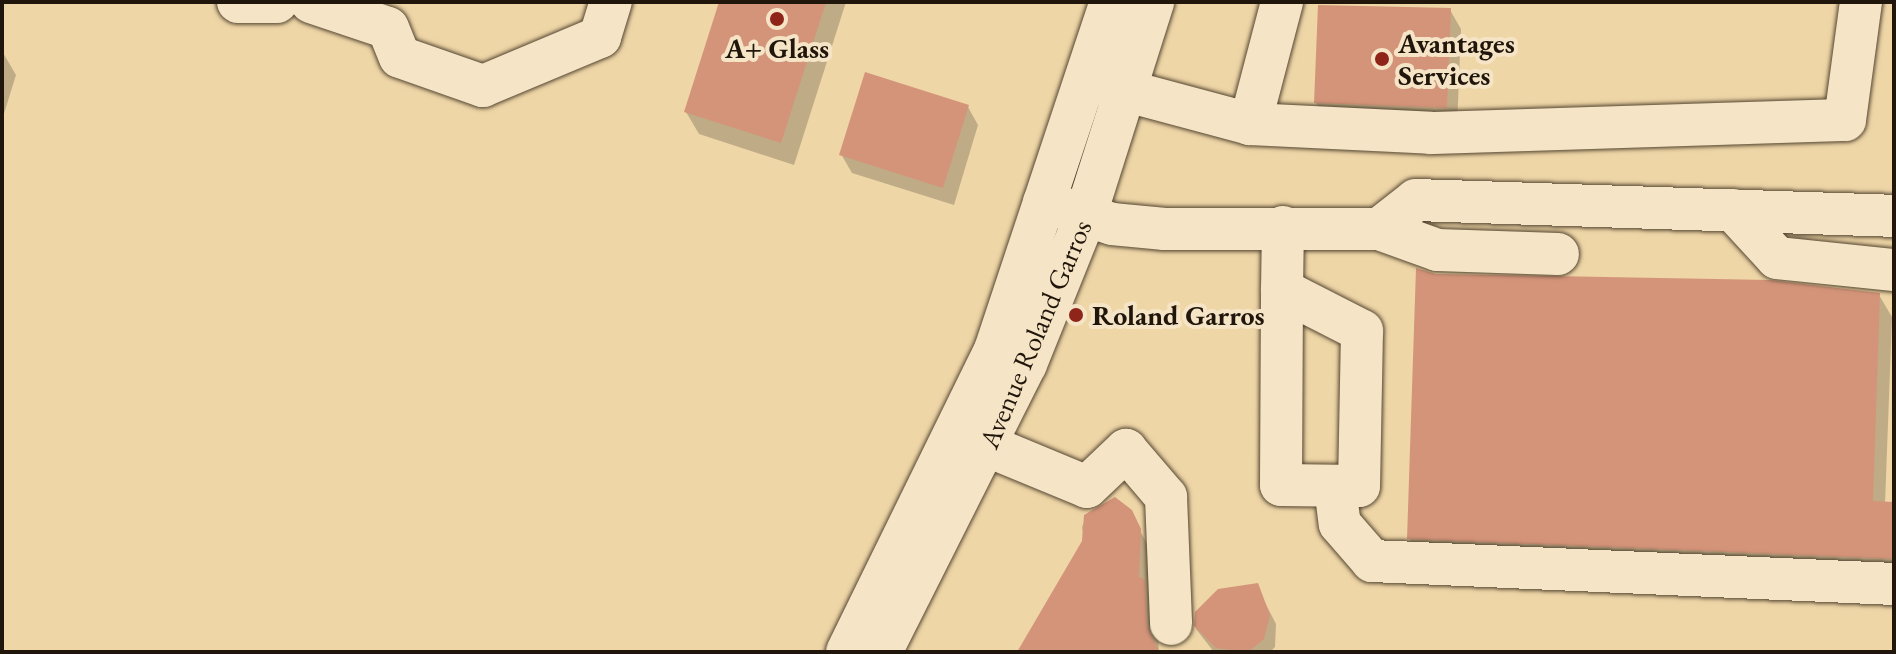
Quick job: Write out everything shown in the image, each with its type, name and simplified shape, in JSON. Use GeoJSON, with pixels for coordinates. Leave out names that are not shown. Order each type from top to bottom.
{"type":"FeatureCollection","features":[{"type":"Feature","properties":{"kind":"street"},"geometry":{"type":"LineString","coordinates":[[238,2],[277,2]]}},
{"type":"Feature","properties":{"kind":"street"},"geometry":{"type":"LineString","coordinates":[[311,2],[393,15],[400,57],[483,86],[600,37],[611,2]]}},
{"type":"Feature","properties":{"kind":"street","name":"Avenue Roland Garros"},"geometry":{"type":"LineString","coordinates":[[847,652],[913,526],[995,350],[1111,2]]}},
{"type":"Feature","properties":{"kind":"street","name":"Avenue Roland Garros"},"geometry":{"type":"LineString","coordinates":[[881,652],[988,446],[1085,217],[1153,2]]}},
{"type":"Feature","properties":{"kind":"street"},"geometry":{"type":"LineString","coordinates":[[1250,124],[1282,2]]}},
{"type":"Feature","properties":{"kind":"street"},"geometry":{"type":"LineString","coordinates":[[1086,80],[1125,94],[1250,124],[1431,133],[1845,120],[1861,2]]}},
{"type":"Feature","properties":{"kind":"street"},"geometry":{"type":"LineString","coordinates":[[1379,229],[1416,200],[1894,216]]}},
{"type":"Feature","properties":{"kind":"street"},"geometry":{"type":"LineString","coordinates":[[1044,202],[1085,217],[1165,229],[1379,229],[1437,250],[1558,254]]}},
{"type":"Feature","properties":{"kind":"street"},"geometry":{"type":"LineString","coordinates":[[1733,210],[1777,258],[1894,270]]}},
{"type":"Feature","properties":{"kind":"street"},"geometry":{"type":"LineString","coordinates":[[1282,290],[1362,331],[1359,486],[1281,485],[1282,290],[1283,227]]}},
{"type":"Feature","properties":{"kind":"street"},"geometry":{"type":"LineString","coordinates":[[988,446],[1087,487],[1126,450],[1166,497],[1171,624]]}},
{"type":"Feature","properties":{"kind":"street"},"geometry":{"type":"LineString","coordinates":[[1335,486],[1340,524],[1372,561],[1894,584]]}},
{"type":"Feature","properties":{"kind":"building"},"geometry":{"type":"Polygon","coordinates":[[[719,2],[826,2],[781,143],[684,112],[719,2]]]}},
{"type":"Feature","properties":{"kind":"building","name":"Avantages Services"},"geometry":{"type":"Polygon","coordinates":[[[1318,5],[1451,8],[1447,108],[1314,103],[1318,5]]]}},
{"type":"Feature","properties":{"kind":"building"},"geometry":{"type":"Polygon","coordinates":[[[865,72],[969,105],[943,188],[839,155],[865,72]]]}},
{"type":"Feature","properties":{"kind":"building"},"geometry":{"type":"Polygon","coordinates":[[[1416,268],[1436,274],[1770,280],[1880,293],[1873,501],[1894,502],[1894,559],[1407,539],[1416,268]]]}},
{"type":"Feature","properties":{"kind":"building"},"geometry":{"type":"Polygon","coordinates":[[[1115,497],[1132,510],[1141,529],[1139,577],[1145,580],[1147,626],[1159,652],[1017,652],[1082,541],[1084,515],[1115,497]]]}},
{"type":"Feature","properties":{"kind":"building"},"geometry":{"type":"Polygon","coordinates":[[[1258,583],[1270,615],[1264,639],[1248,652],[1216,648],[1194,626],[1195,612],[1218,589],[1258,583]]]}},
{"type":"Feature","properties":{"kind":"place","name":"A+ Glass"},"geometry":{"type":"Point","coordinates":[777,19]}},
{"type":"Feature","properties":{"kind":"place","name":"Avantages Services"},"geometry":{"type":"Point","coordinates":[1382,59]}},
{"type":"Feature","properties":{"kind":"place","name":"Roland Garros"},"geometry":{"type":"Point","coordinates":[1076,315]}}]}
